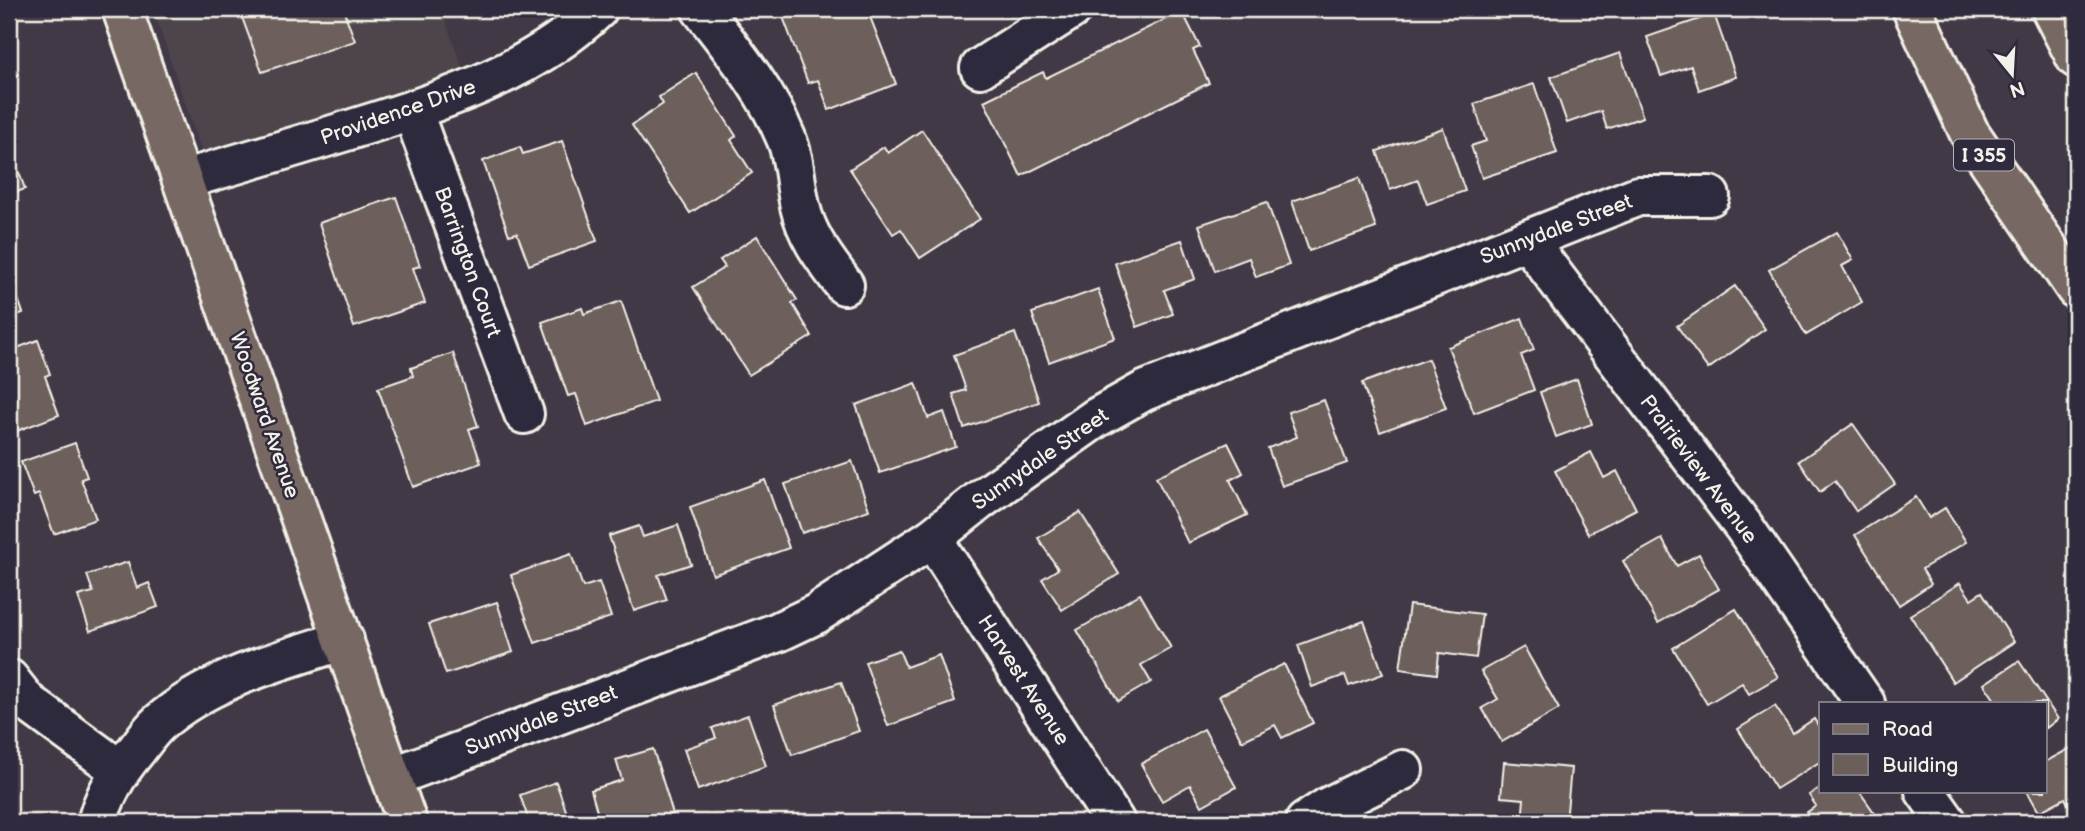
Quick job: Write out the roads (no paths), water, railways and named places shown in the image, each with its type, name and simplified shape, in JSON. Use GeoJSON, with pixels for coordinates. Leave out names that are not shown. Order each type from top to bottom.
{"type":"FeatureCollection","features":[{"type":"Feature","properties":{"kind":"main road","name":"Woodward Avenue"},"geometry":{"type":"LineString","coordinates":[[122,9],[407,822]]}},
{"type":"Feature","properties":{"kind":"main road","name":"I 355"},"geometry":{"type":"LineString","coordinates":[[1912,9],[1969,132],[2076,289]]}},
{"type":"Feature","properties":{"kind":"main road"},"geometry":{"type":"LineString","coordinates":[[2051,9],[2076,58]]}},
{"type":"Feature","properties":{"kind":"street","name":"Providence Drive"},"geometry":{"type":"LineString","coordinates":[[182,180],[412,110],[475,87],[516,69],[549,48],[598,9]]}},
{"type":"Feature","properties":{"kind":"street"},"geometry":{"type":"LineString","coordinates":[[701,9],[738,56],[774,112],[788,141],[800,208],[810,239],[844,285]]}},
{"type":"Feature","properties":{"kind":"street"},"geometry":{"type":"LineString","coordinates":[[980,68],[1072,9]]}},
{"type":"Feature","properties":{"kind":"street","name":"Barrington Court"},"geometry":{"type":"LineString","coordinates":[[412,110],[524,414]]}},
{"type":"Feature","properties":{"kind":"street","name":"Sunnydale Street"},"geometry":{"type":"LineString","coordinates":[[392,777],[778,632],[816,614],[932,538],[980,500],[1096,418],[1144,391],[1638,196],[1710,195]]}},
{"type":"Feature","properties":{"kind":"street","name":"Prairieview Avenue"},"geometry":{"type":"LineString","coordinates":[[1527,240],[1744,527],[1864,702]]}},
{"type":"Feature","properties":{"kind":"street","name":"Harvest Avenue"},"geometry":{"type":"LineString","coordinates":[[932,538],[1115,822]]}},
{"type":"Feature","properties":{"kind":"street"},"geometry":{"type":"LineString","coordinates":[[97,822],[120,770],[157,725],[181,706],[211,688],[262,666],[344,640]]}},
{"type":"Feature","properties":{"kind":"street"},"geometry":{"type":"LineString","coordinates":[[9,679],[27,702],[120,770]]}},
{"type":"Feature","properties":{"kind":"street"},"geometry":{"type":"LineString","coordinates":[[1305,822],[1328,807],[1403,770]]}},
{"type":"Feature","properties":{"kind":"street"},"geometry":{"type":"LineString","coordinates":[[1926,792],[1947,822]]}}]}
